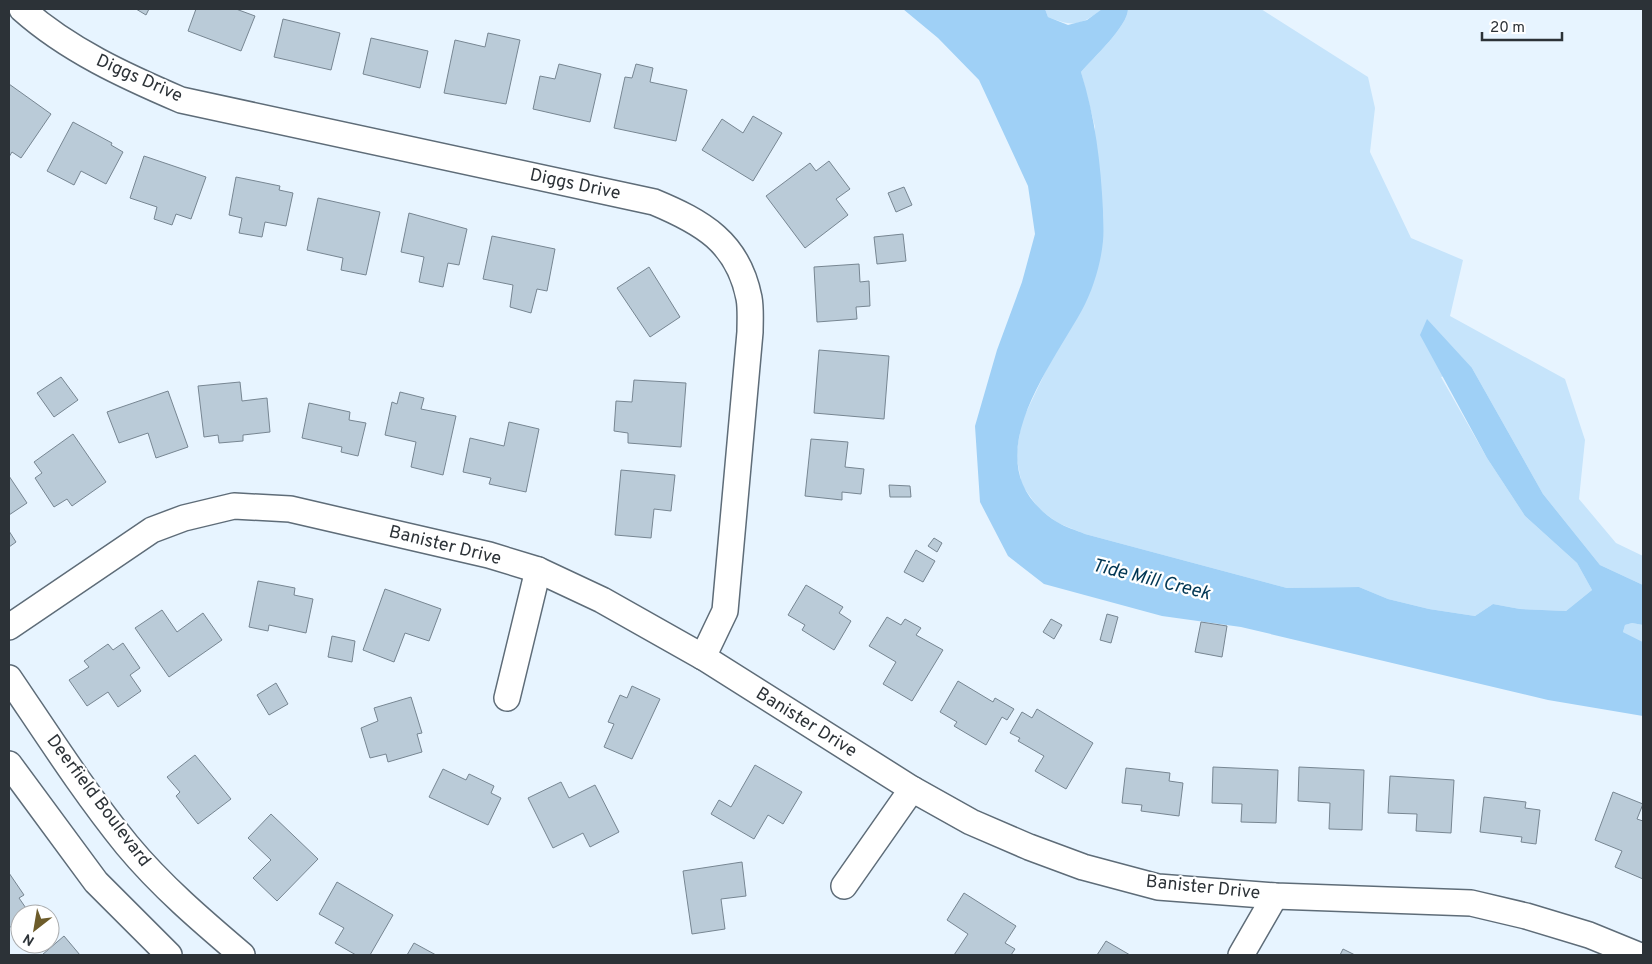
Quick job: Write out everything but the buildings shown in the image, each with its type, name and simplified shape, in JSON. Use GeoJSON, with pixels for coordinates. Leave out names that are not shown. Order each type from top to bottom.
{"type":"FeatureCollection","features":[{"type":"Feature","properties":{"kind":"street","name":"Diggs Drive"},"geometry":{"type":"LineString","coordinates":[[22,9],[34,20],[86,55],[134,80],[182,100],[654,202],[690,217],[717,235],[738,266],[749,298],[750,332],[725,610],[703,657]]}},
{"type":"Feature","properties":{"kind":"street","name":"Banister Drive"},"geometry":{"type":"LineString","coordinates":[[9,627],[152,530],[184,518],[234,506],[290,509],[489,555],[538,570],[602,600],[703,657],[912,789],[971,822],[1029,847],[1083,867],[1158,887],[1275,896],[1470,903],[1526,916],[1580,932],[1638,955]]}},
{"type":"Feature","properties":{"kind":"street"},"geometry":{"type":"LineString","coordinates":[[507,698],[538,570]]}},
{"type":"Feature","properties":{"kind":"street","name":"Deerfield Boulevard"},"geometry":{"type":"LineString","coordinates":[[9,678],[82,786],[128,846],[188,909],[242,955]]}},
{"type":"Feature","properties":{"kind":"street"},"geometry":{"type":"LineString","coordinates":[[9,764],[96,882],[169,955]]}},
{"type":"Feature","properties":{"kind":"street"},"geometry":{"type":"LineString","coordinates":[[844,886],[912,789]]}},
{"type":"Feature","properties":{"kind":"street"},"geometry":{"type":"LineString","coordinates":[[1240,955],[1275,896]]}},
{"type":"Feature","properties":{"kind":"shaded area"},"geometry":{"type":"Polygon","coordinates":[[[1045,9],[1102,9],[1082,22],[1070,23],[1048,17],[1045,9]]]}},
{"type":"Feature","properties":{"kind":"shaded area"},"geometry":{"type":"Polygon","coordinates":[[[1128,9],[1261,9],[1368,77],[1375,108],[1370,152],[1411,238],[1463,260],[1450,316],[1565,379],[1585,440],[1579,499],[1616,543],[1643,556],[1643,585],[1600,565],[1543,494],[1472,368],[1441,377],[1487,458],[1525,516],[1577,563],[1592,590],[1566,611],[1520,609],[1493,604],[1475,616],[1429,609],[1388,599],[1359,587],[1287,588],[1085,534],[1058,523],[1039,509],[1022,485],[1016,455],[1022,421],[1053,356],[1095,127],[1081,72],[1116,33],[1128,9]]]}},
{"type":"Feature","properties":{"kind":"shaded area"},"geometry":{"type":"Polygon","coordinates":[[[1632,623],[1643,625],[1643,642],[1623,632],[1625,625],[1632,623]]]}},
{"type":"Feature","properties":{"kind":"water","name":"Tide Mill Creek"},"geometry":{"type":"Polygon","coordinates":[[[903,9],[1045,9],[1048,17],[1068,25],[1087,20],[1102,9],[1128,9],[1116,33],[1081,72],[1094,123],[1099,158],[1103,241],[1096,276],[1090,294],[1036,390],[1024,419],[1018,447],[1019,474],[1032,500],[1057,522],[1085,534],[1287,588],[1359,587],[1388,599],[1429,609],[1475,616],[1493,604],[1520,609],[1566,611],[1592,590],[1577,563],[1525,516],[1487,458],[1420,335],[1427,319],[1472,368],[1543,494],[1600,565],[1643,585],[1643,625],[1632,623],[1625,625],[1623,632],[1643,642],[1643,716],[1548,700],[1241,627],[1162,616],[1044,584],[1008,556],[980,502],[975,426],[997,350],[1022,282],[1035,234],[1028,186],[979,80],[938,38],[903,9]]]}}]}
